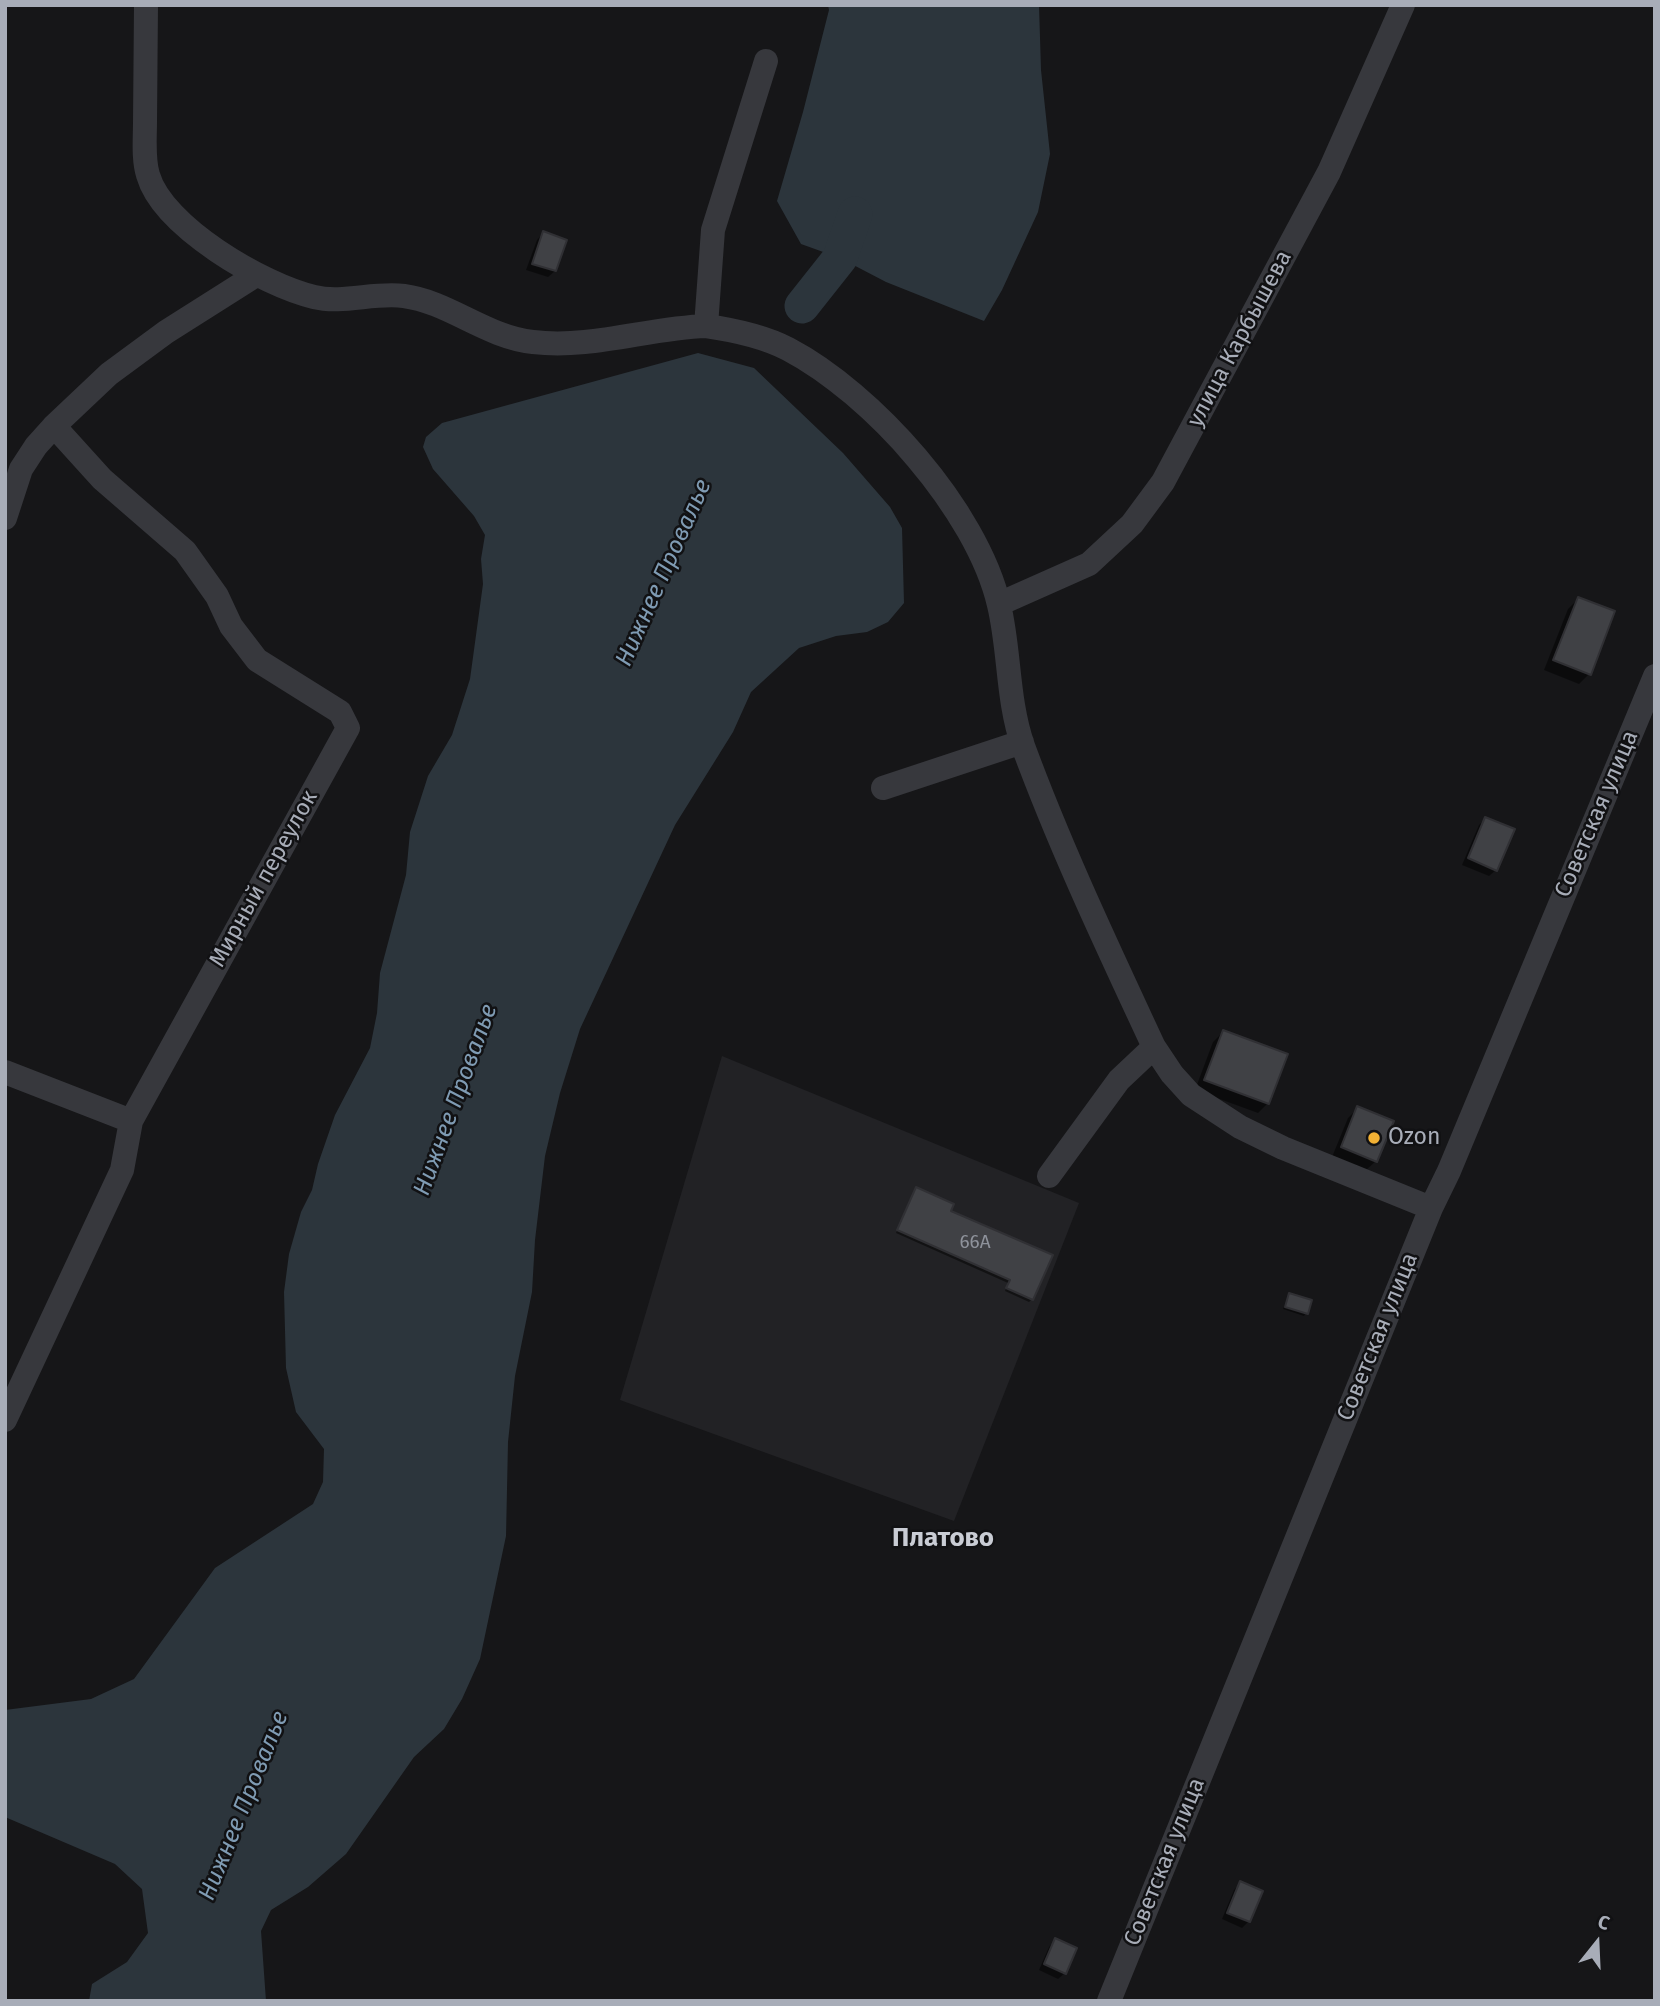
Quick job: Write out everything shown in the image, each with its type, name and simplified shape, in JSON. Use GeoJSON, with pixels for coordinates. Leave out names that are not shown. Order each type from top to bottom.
{"type":"FeatureCollection","features":[{"type":"Feature","properties":{"kind":"street"},"geometry":{"type":"LineString","coordinates":[[146,5],[145,130],[148,174],[159,200],[191,232],[256,275],[315,298],[404,296],[433,303],[480,327],[531,342],[581,343],[678,327],[706,326],[737,330],[786,348],[835,378],[873,412],[936,483],[962,520],[983,560],[999,604],[1011,697],[1022,742],[1048,812],[1154,1047],[1172,1074],[1191,1095],[1240,1127],[1283,1148],[1431,1208]]}},
{"type":"Feature","properties":{"kind":"street","name":"улица Карбышева"},"geometry":{"type":"LineString","coordinates":[[999,604],[1089,564],[1132,524],[1163,482],[1329,172],[1403,5]]}},
{"type":"Feature","properties":{"kind":"street"},"geometry":{"type":"LineString","coordinates":[[706,326],[713,230],[766,61]]}},
{"type":"Feature","properties":{"kind":"street"},"geometry":{"type":"LineString","coordinates":[[5,518],[21,469],[36,446],[54,426],[109,374],[166,332],[256,275]]}},
{"type":"Feature","properties":{"kind":"street","name":"Мирный переулок"},"geometry":{"type":"LineString","coordinates":[[5,1420],[122,1170],[131,1121],[348,728],[340,712],[257,660],[230,626],[217,596],[185,551],[102,479],[54,426]]}},
{"type":"Feature","properties":{"kind":"street","name":"Советская улица"},"geometry":{"type":"LineString","coordinates":[[1109,2001],[1431,1208],[1449,1171],[1654,682]]}},
{"type":"Feature","properties":{"kind":"street"},"geometry":{"type":"LineString","coordinates":[[883,789],[1022,742]]}},
{"type":"Feature","properties":{"kind":"street"},"geometry":{"type":"LineString","coordinates":[[1049,1176],[1119,1080],[1154,1047]]}},
{"type":"Feature","properties":{"kind":"street"},"geometry":{"type":"LineString","coordinates":[[5,1072],[131,1121]]}},
{"type":"Feature","properties":{"kind":"shaded area"},"geometry":{"type":"Polygon","coordinates":[[[722,1056],[1079,1203],[954,1521],[620,1400],[722,1056]]]}},
{"type":"Feature","properties":{"kind":"water"},"geometry":{"type":"Polygon","coordinates":[[[828,5],[1039,5],[1041,70],[1050,154],[1038,212],[1002,290],[984,321],[886,282],[840,258],[801,244],[777,201],[803,112],[829,10],[828,5]]]}},
{"type":"Feature","properties":{"kind":"water"},"geometry":{"type":"Polygon","coordinates":[[[698,353],[754,368],[843,453],[890,507],[902,528],[904,603],[888,622],[867,632],[836,636],[799,648],[751,692],[733,732],[675,825],[580,1029],[560,1093],[545,1156],[532,1292],[515,1376],[508,1442],[506,1536],[480,1659],[462,1699],[444,1729],[414,1757],[346,1854],[308,1887],[271,1910],[261,1931],[266,2001],[89,2001],[92,1984],[127,1962],[148,1933],[142,1889],[115,1864],[5,1817],[5,1710],[91,1699],[134,1679],[215,1568],[313,1504],[323,1482],[324,1449],[296,1412],[286,1368],[284,1292],[289,1254],[335,1115],[370,1048],[377,1013],[380,973],[406,875],[410,832],[428,776],[452,735],[470,679],[483,584],[481,559],[485,535],[474,516],[433,469],[423,447],[426,437],[442,423],[698,353]]]}},
{"type":"Feature","properties":{"kind":"building"},"geometry":{"type":"Polygon","coordinates":[[[543,231],[567,240],[556,271],[532,264],[543,231]]]}},
{"type":"Feature","properties":{"kind":"building"},"geometry":{"type":"Polygon","coordinates":[[[1578,597],[1615,611],[1591,675],[1553,660],[1578,597]]]}},
{"type":"Feature","properties":{"kind":"building"},"geometry":{"type":"Polygon","coordinates":[[[1485,817],[1515,829],[1497,871],[1468,858],[1485,817]]]}},
{"type":"Feature","properties":{"kind":"building"},"geometry":{"type":"Polygon","coordinates":[[[1223,1030],[1288,1054],[1269,1104],[1204,1080],[1223,1030]]]}},
{"type":"Feature","properties":{"kind":"building"},"geometry":{"type":"Polygon","coordinates":[[[1357,1106],[1394,1121],[1377,1162],[1341,1147],[1357,1106]]]}},
{"type":"Feature","properties":{"kind":"building"},"geometry":{"type":"Polygon","coordinates":[[[916,1187],[954,1204],[951,1211],[1053,1255],[1033,1300],[1006,1288],[1010,1280],[897,1230],[916,1187]]]}},
{"type":"Feature","properties":{"kind":"building"},"geometry":{"type":"Polygon","coordinates":[[[1289,1293],[1312,1300],[1308,1314],[1285,1307],[1289,1293]]]}},
{"type":"Feature","properties":{"kind":"building"},"geometry":{"type":"Polygon","coordinates":[[[1240,1881],[1263,1891],[1250,1922],[1227,1913],[1240,1881]]]}},
{"type":"Feature","properties":{"kind":"building"},"geometry":{"type":"Polygon","coordinates":[[[1055,1938],[1077,1948],[1066,1974],[1044,1964],[1055,1938]]]}},
{"type":"Feature","properties":{"kind":"waterway","name":"Нижнее Провалье"},"geometry":{"type":"LineString","coordinates":[[802,306],[840,258],[855,214]]}},
{"type":"Feature","properties":{"kind":"place","name":"Ozon"},"geometry":{"type":"Point","coordinates":[1374,1138]}},
{"type":"Feature","properties":{"kind":"district","name":"Платово"},"geometry":{"type":"Point","coordinates":[943,1539]}}]}
